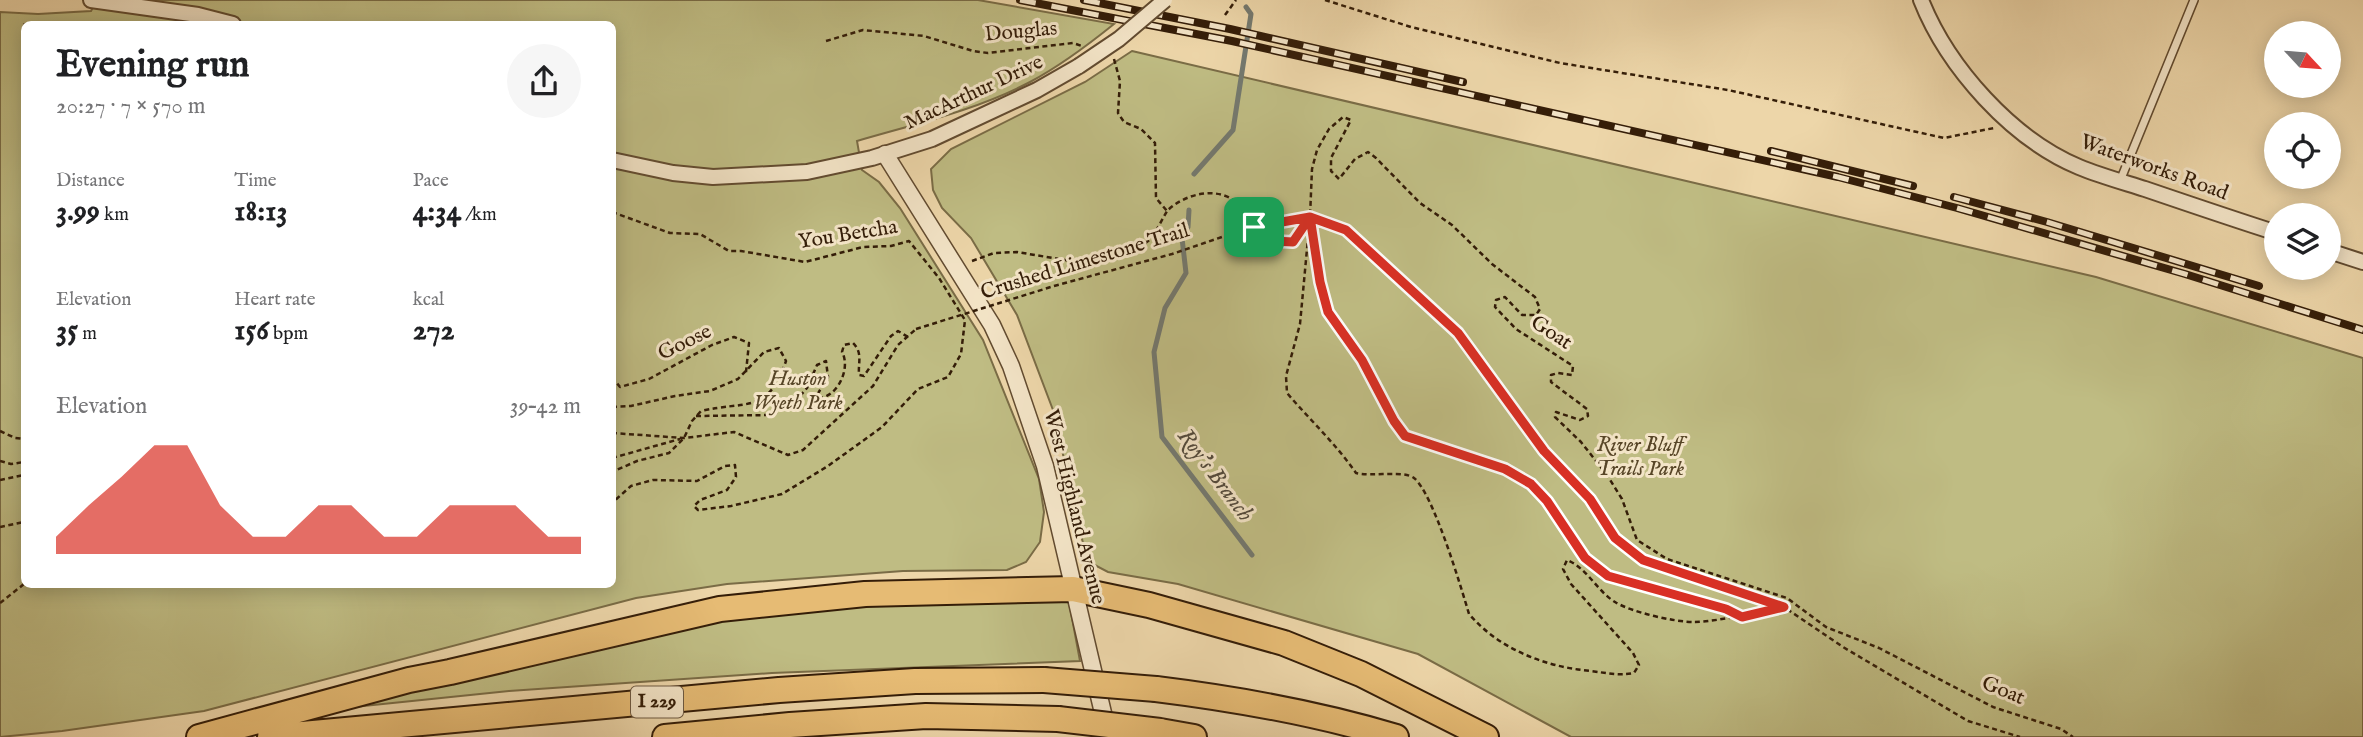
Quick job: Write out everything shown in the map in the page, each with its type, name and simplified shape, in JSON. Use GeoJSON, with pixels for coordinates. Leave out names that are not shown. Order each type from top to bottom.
{"type":"FeatureCollection","features":[{"type":"Feature","properties":{"kind":"highway"},"geometry":{"type":"LineString","coordinates":[[199,737],[409,680],[450,673],[720,609],[865,594],[1073,589],[1149,605],[1284,643],[1361,674],[1486,737]]}},
{"type":"Feature","properties":{"kind":"highway","name":"I 229"},"geometry":{"type":"LineString","coordinates":[[270,737],[779,690],[915,681],[1044,680],[1156,689],[1272,706],[1353,724],[1396,737]]}},
{"type":"Feature","properties":{"kind":"highway","name":"I 229"},"geometry":{"type":"LineString","coordinates":[[666,737],[926,716],[1058,719],[1194,737]]}},
{"type":"Feature","properties":{"kind":"street"},"geometry":{"type":"LineString","coordinates":[[92,0],[198,15],[221,21]]}},
{"type":"Feature","properties":{"kind":"street","name":"MacArthur Drive"},"geometry":{"type":"LineString","coordinates":[[616,161],[673,173],[713,177],[807,172],[885,154],[932,139],[992,113],[1079,66],[1119,39],[1165,0]]}},
{"type":"Feature","properties":{"kind":"street","name":"Waterworks Road"},"geometry":{"type":"LineString","coordinates":[[1921,0],[1966,77],[1994,108],[2044,147],[2078,166],[2264,229]]}},
{"type":"Feature","properties":{"kind":"street","name":"West Highland Avenue"},"geometry":{"type":"LineString","coordinates":[[885,154],[992,325],[1027,408],[1061,525],[1073,589],[1109,737]]}},
{"type":"Feature","properties":{"kind":"street"},"geometry":{"type":"LineString","coordinates":[[2341,255],[2363,262]]}},
{"type":"Feature","properties":{"kind":"lane"},"geometry":{"type":"LineString","coordinates":[[2120,181],[2194,0]]}},
{"type":"Feature","properties":{"kind":"path"},"geometry":{"type":"LineString","coordinates":[[1225,15],[1236,0]]}},
{"type":"Feature","properties":{"kind":"path"},"geometry":{"type":"LineString","coordinates":[[1325,0],[1411,27],[1560,63],[1728,90],[1944,138],[2013,124]]}},
{"type":"Feature","properties":{"kind":"path","name":"Douglas"},"geometry":{"type":"LineString","coordinates":[[826,41],[863,30],[924,36],[988,53],[1073,43],[1083,47]]}},
{"type":"Feature","properties":{"kind":"path"},"geometry":{"type":"LineString","coordinates":[[1104,55],[1114,59],[1120,81],[1118,113],[1124,122],[1141,129],[1155,143],[1156,198],[1167,211]]}},
{"type":"Feature","properties":{"kind":"path","name":"Goat"},"geometry":{"type":"LineString","coordinates":[[1310,217],[1312,169],[1317,150],[1329,129],[1343,117],[1351,120],[1331,158],[1331,171],[1339,178],[1355,159],[1368,152],[1420,203],[1452,225],[1492,264],[1535,297],[1540,309],[1536,315],[1522,315],[1505,297],[1496,300],[1495,307],[1517,329],[1573,366],[1572,375],[1558,373],[1551,376],[1551,382],[1587,409],[1588,416],[1580,420],[1556,412],[1555,417],[1581,442],[1607,475],[1622,499],[1637,540],[1667,559],[1787,598],[1826,627],[1879,648],[1993,707],[2061,729],[2073,737]]}},
{"type":"Feature","properties":{"kind":"path"},"geometry":{"type":"LineString","coordinates":[[939,278],[957,267],[994,253],[1017,252],[1077,262],[1139,248],[1152,239],[1167,211],[1175,203],[1194,195],[1216,193],[1239,205],[1254,227],[1274,241],[1293,242],[1310,217]]}},
{"type":"Feature","properties":{"kind":"path","name":"You Betcha"},"geometry":{"type":"LineString","coordinates":[[616,213],[670,233],[700,234],[729,251],[805,262],[863,247],[891,246],[909,241],[939,278],[965,320],[961,354],[948,377],[918,389],[882,427],[828,466],[782,494],[731,506],[698,510],[694,506],[700,500],[727,490],[736,477],[735,466],[726,466],[697,481],[653,480],[631,486],[616,499]]}},
{"type":"Feature","properties":{"kind":"path"},"geometry":{"type":"LineString","coordinates":[[1310,217],[1320,282],[1328,312],[1362,360],[1394,421],[1405,436],[1493,464],[1531,484],[1547,501],[1585,558],[1608,576],[1726,609],[1742,617]]}},
{"type":"Feature","properties":{"kind":"path"},"geometry":{"type":"LineString","coordinates":[[1310,217],[1300,324],[1286,376],[1287,393],[1340,450],[1356,473],[1368,476],[1402,474],[1414,478],[1429,500],[1469,614],[1481,628],[1533,658],[1566,669],[1619,676],[1634,673],[1639,665],[1633,653],[1571,584],[1563,569],[1567,560],[1577,565],[1616,603],[1650,614],[1693,622],[1742,617],[1784,607]]}},
{"type":"Feature","properties":{"kind":"path","name":"Crushed Limestone Trail"},"geometry":{"type":"LineString","coordinates":[[616,433],[684,438],[734,432],[788,455],[803,450],[873,386],[898,345],[916,329],[1054,286],[1172,254],[1254,227],[1310,217],[1346,230],[1458,333],[1544,451],[1590,499],[1615,538],[1643,560],[1784,607],[1843,647],[1968,721],[2020,737]]}},
{"type":"Feature","properties":{"kind":"path"},"geometry":{"type":"LineString","coordinates":[[696,416],[772,415],[793,404],[807,388],[817,365],[825,361],[828,377],[817,395],[825,398],[836,389],[845,372],[846,358],[842,352],[844,345],[853,343],[857,347],[860,356],[859,375],[864,376],[891,336],[898,331],[908,337]]}},
{"type":"Feature","properties":{"kind":"path","name":"Goose"},"geometry":{"type":"LineString","coordinates":[[616,382],[620,387],[649,379],[712,345],[734,337],[749,343],[746,372]]}},
{"type":"Feature","properties":{"kind":"path"},"geometry":{"type":"LineString","coordinates":[[616,407],[631,407],[710,391],[738,379],[764,352],[779,348],[786,361],[778,383],[756,403],[701,411],[684,438],[670,453],[637,461],[616,470]]}},
{"type":"Feature","properties":{"kind":"path"},"geometry":{"type":"LineString","coordinates":[[0,431],[15,439],[21,439]]}},
{"type":"Feature","properties":{"kind":"path"},"geometry":{"type":"LineString","coordinates":[[616,457],[684,438]]}},
{"type":"Feature","properties":{"kind":"path"},"geometry":{"type":"LineString","coordinates":[[0,461],[11,464],[21,462]]}},
{"type":"Feature","properties":{"kind":"path"},"geometry":{"type":"LineString","coordinates":[[0,480],[21,476]]}},
{"type":"Feature","properties":{"kind":"path"},"geometry":{"type":"LineString","coordinates":[[0,527],[21,523]]}},
{"type":"Feature","properties":{"kind":"path"},"geometry":{"type":"LineString","coordinates":[[0,603],[21,586]]}},
{"type":"Feature","properties":{"kind":"green space","name":"Huston Wyeth Park"},"geometry":{"type":"Polygon","coordinates":[[[97,0],[978,0],[1114,24],[1063,62],[1010,92],[945,116],[857,141],[862,170],[879,182],[900,208],[983,340],[1039,479],[1044,512],[1040,542],[1026,562],[1007,570],[903,571],[727,584],[636,598],[204,711],[0,737],[0,12],[38,14],[91,11],[97,0]]]}},
{"type":"Feature","properties":{"kind":"green space","name":"River Bluff Trails Park"},"geometry":{"type":"Polygon","coordinates":[[[1132,51],[2096,277],[2363,358],[2363,737],[1571,737],[1418,654],[1178,584],[1108,572],[1087,561],[1053,410],[1017,315],[971,238],[942,208],[933,190],[931,169],[951,149],[1085,82],[1132,51]]]}},
{"type":"Feature","properties":{"kind":"green space"},"geometry":{"type":"Polygon","coordinates":[[[1062,594],[1069,602],[1080,661],[772,673],[509,691],[315,711],[659,616],[1062,594]]]}},
{"type":"Feature","properties":{"kind":"waterway","name":"Roy's Branch"},"geometry":{"type":"LineString","coordinates":[[1194,174],[1233,130],[1251,14],[1246,7]]}},
{"type":"Feature","properties":{"kind":"waterway","name":"Roy's Branch"},"geometry":{"type":"LineString","coordinates":[[1189,210],[1188,227],[1182,238],[1186,273],[1165,308],[1154,352],[1162,437],[1252,555]]}},
{"type":"Feature","properties":{"kind":"railway"},"geometry":{"type":"LineString","coordinates":[[1020,0],[1232,41],[1838,177],[1957,208],[2185,274],[2363,330]]}},
{"type":"Feature","properties":{"kind":"railway"},"geometry":{"type":"LineString","coordinates":[[1084,0],[1230,29],[1463,82]]}},
{"type":"Feature","properties":{"kind":"railway"},"geometry":{"type":"LineString","coordinates":[[1771,151],[1913,186]]}},
{"type":"Feature","properties":{"kind":"railway"},"geometry":{"type":"LineString","coordinates":[[1954,197],[2259,286]]}},
{"type":"Feature","properties":{"kind":"route"},"geometry":{"type":"LineString","coordinates":[[1254,227],[1274,241],[1293,242],[1310,217],[1346,230],[1458,333],[1544,451],[1590,499],[1615,538],[1643,560],[1784,607],[1742,617],[1726,609],[1608,576],[1585,558],[1547,501],[1531,484],[1505,469],[1405,436],[1394,421],[1362,360],[1328,312],[1320,282],[1310,217],[1254,227]]}}]}
